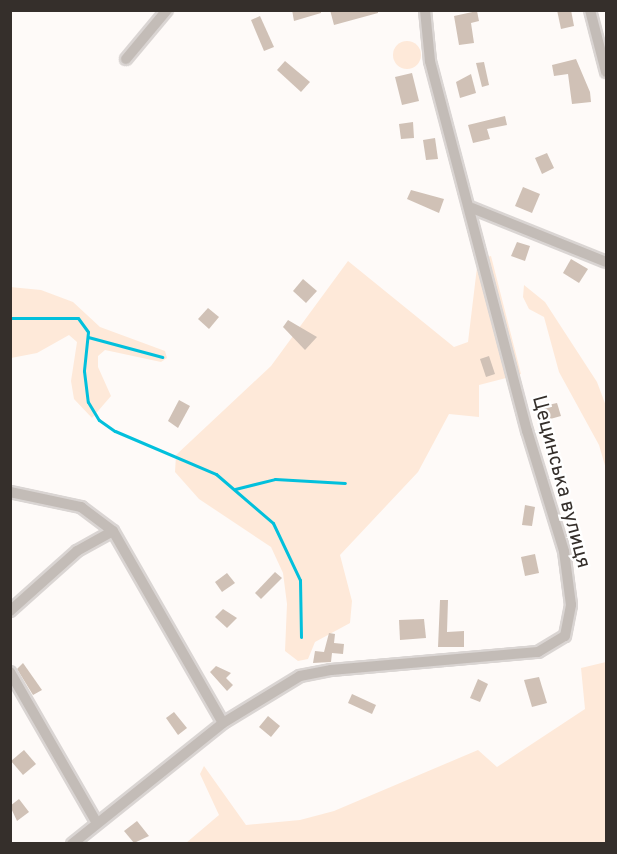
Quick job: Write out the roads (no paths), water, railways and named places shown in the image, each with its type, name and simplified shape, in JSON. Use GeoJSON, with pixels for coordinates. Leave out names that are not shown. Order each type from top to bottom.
{"type":"FeatureCollection","features":[{"type":"Feature","properties":{"kind":"street"},"geometry":{"type":"LineString","coordinates":[[126,59],[167,10]]}},
{"type":"Feature","properties":{"kind":"street","name":"Цецинська вулиця"},"geometry":{"type":"LineString","coordinates":[[72,843],[224,723],[300,676],[331,670],[538,652],[565,636],[571,605],[564,551],[527,431],[472,208],[430,61],[425,10]]}},
{"type":"Feature","properties":{"kind":"street"},"geometry":{"type":"LineString","coordinates":[[590,10],[602,47],[606,72]]}},
{"type":"Feature","properties":{"kind":"street"},"geometry":{"type":"LineString","coordinates":[[472,208],[606,262]]}},
{"type":"Feature","properties":{"kind":"street"},"geometry":{"type":"LineString","coordinates":[[10,492],[81,507],[113,531],[224,723]]}},
{"type":"Feature","properties":{"kind":"street"},"geometry":{"type":"LineString","coordinates":[[10,611],[77,551],[113,531]]}},
{"type":"Feature","properties":{"kind":"street"},"geometry":{"type":"LineString","coordinates":[[10,672],[97,823]]}},
{"type":"Feature","properties":{"kind":"waterway"},"geometry":{"type":"LineString","coordinates":[[10,318],[78,318],[88,332],[84,371],[88,402],[99,420],[115,431],[216,474],[273,523],[300,580],[301,637]]}},
{"type":"Feature","properties":{"kind":"waterway"},"geometry":{"type":"LineString","coordinates":[[88,337],[162,357]]}},
{"type":"Feature","properties":{"kind":"waterway"},"geometry":{"type":"LineString","coordinates":[[235,489],[275,479],[345,483]]}}]}
